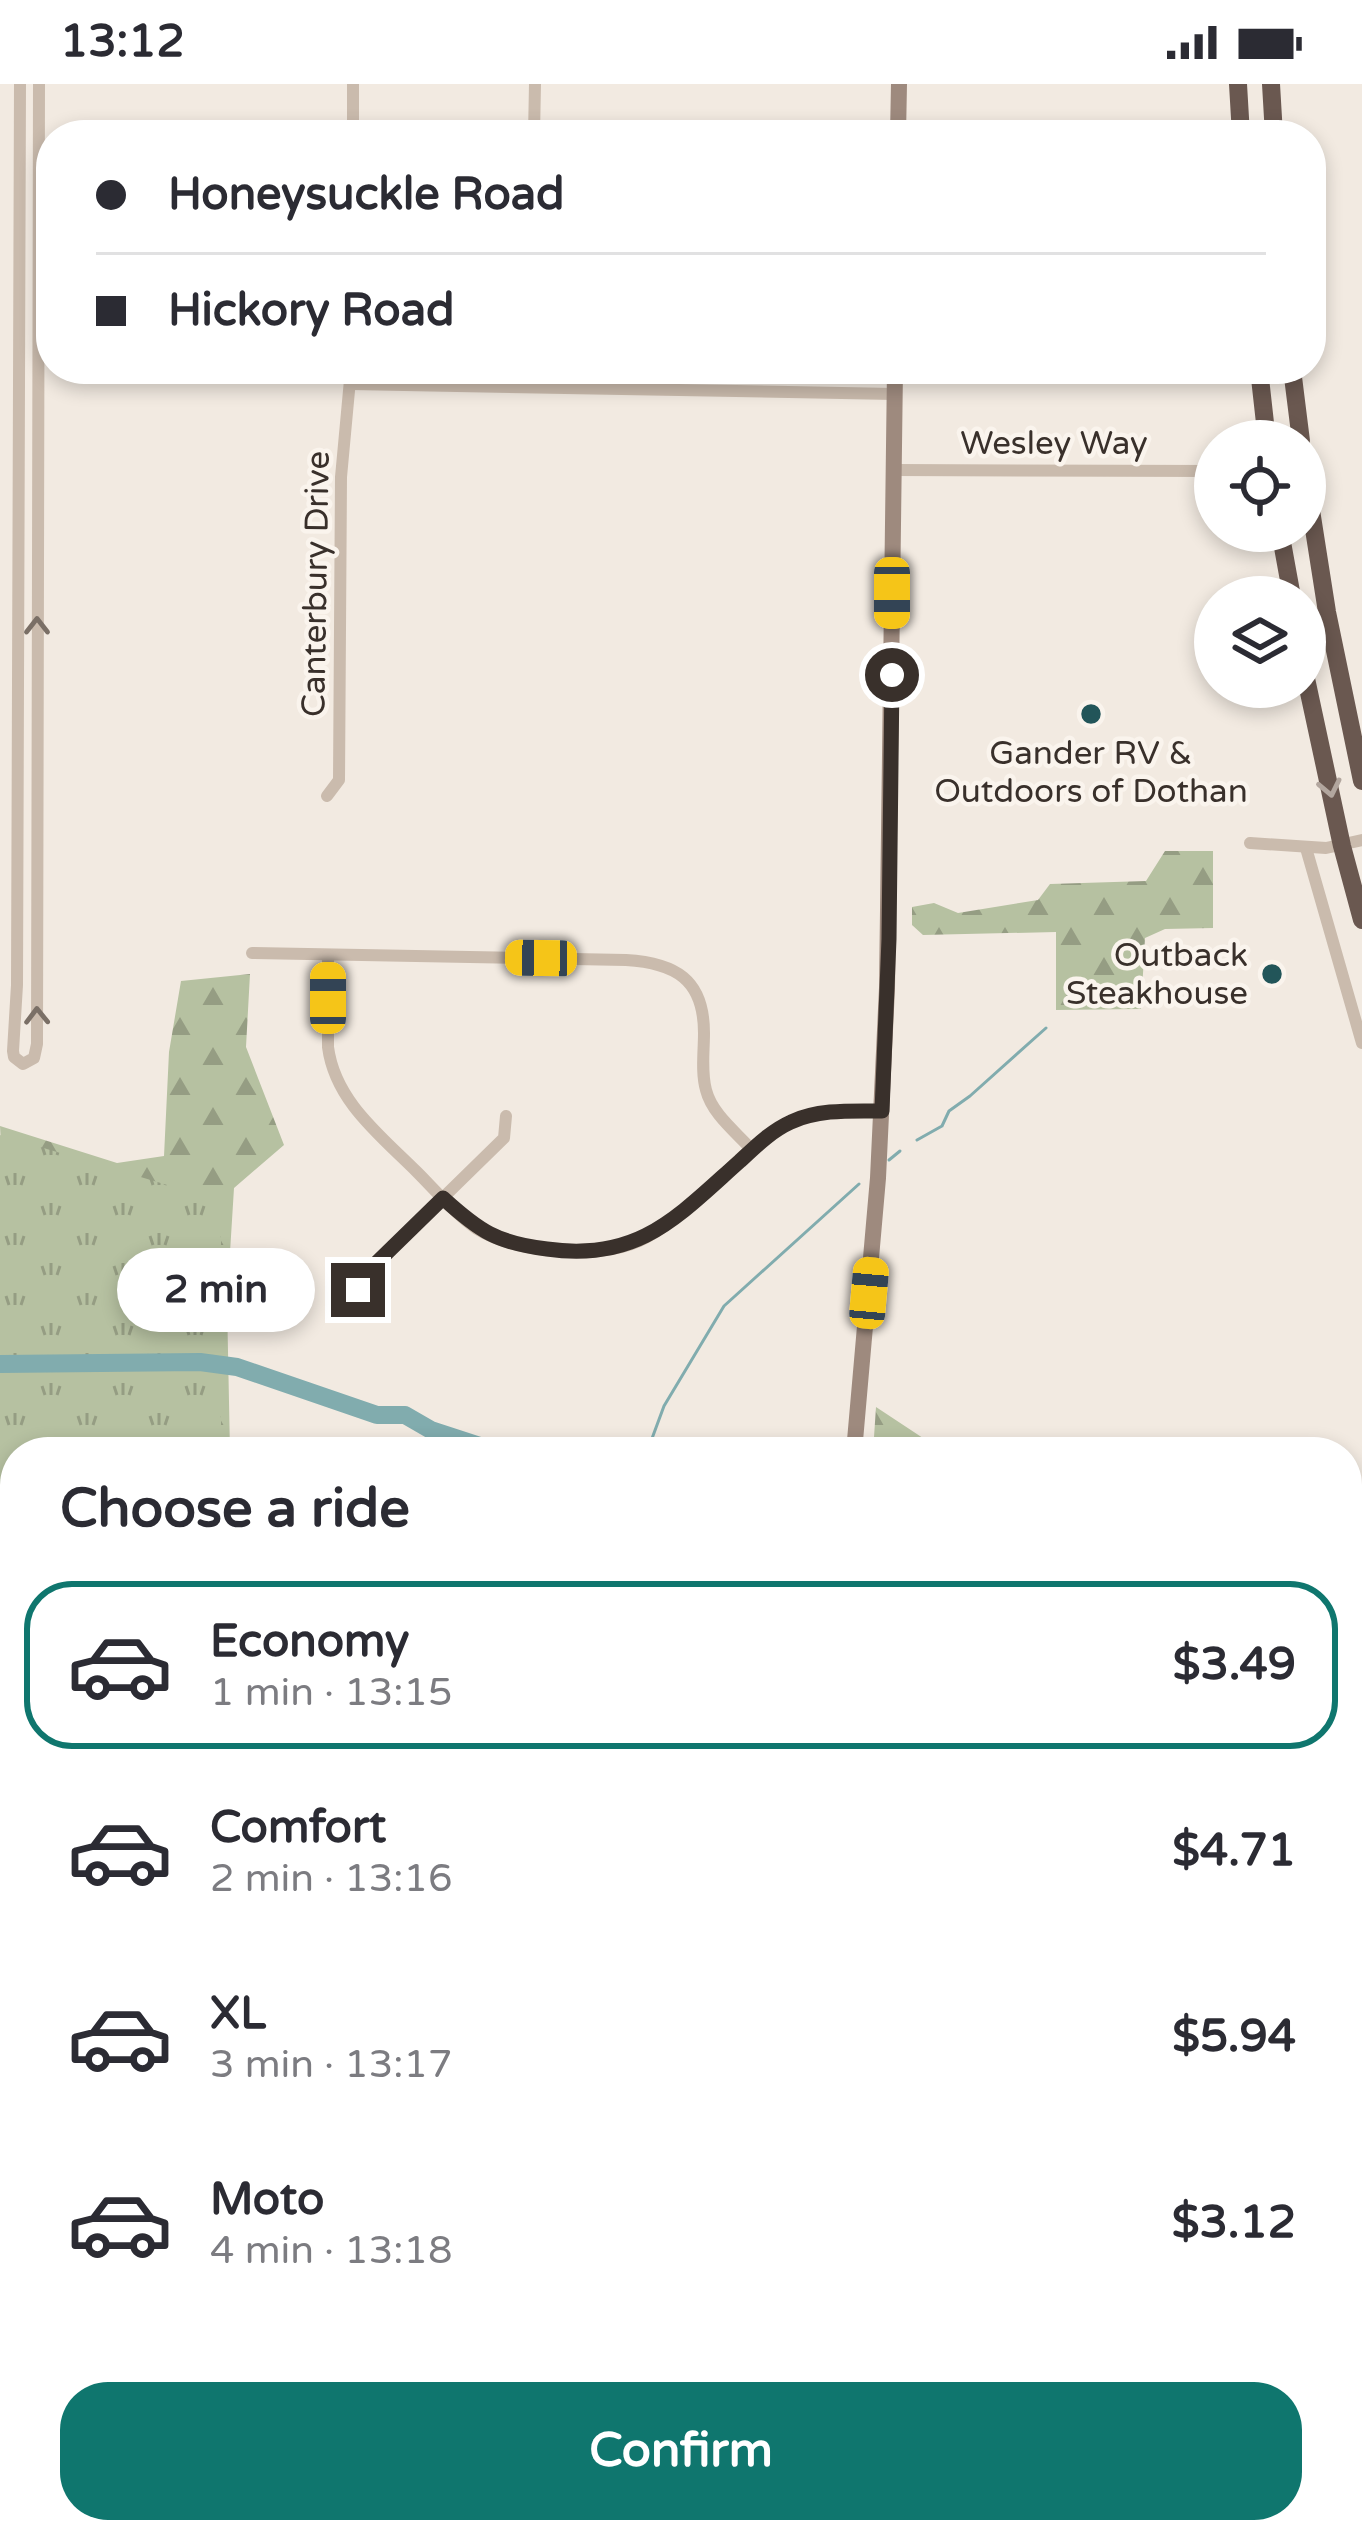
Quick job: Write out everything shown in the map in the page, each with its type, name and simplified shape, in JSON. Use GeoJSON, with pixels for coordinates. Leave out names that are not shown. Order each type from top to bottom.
{"type":"FeatureCollection","features":[{"type":"Feature","properties":{"kind":"highway"},"geometry":{"type":"LineString","coordinates":[[1238,84],[1239,120]]}},
{"type":"Feature","properties":{"kind":"highway"},"geometry":{"type":"LineString","coordinates":[[1271,84],[1273,120]]}},
{"type":"Feature","properties":{"kind":"highway"},"geometry":{"type":"LineString","coordinates":[[1261,384],[1265,420]]}},
{"type":"Feature","properties":{"kind":"highway"},"geometry":{"type":"LineString","coordinates":[[1294,384],[1298,420]]}},
{"type":"Feature","properties":{"kind":"highway"},"geometry":{"type":"LineString","coordinates":[[1318,552],[1362,782]]}},
{"type":"Feature","properties":{"kind":"highway"},"geometry":{"type":"LineString","coordinates":[[1312,708],[1362,920]]}},
{"type":"Feature","properties":{"kind":"main road"},"geometry":{"type":"LineString","coordinates":[[898,120],[899,84]]}},
{"type":"Feature","properties":{"kind":"main road"},"geometry":{"type":"LineString","coordinates":[[855,1437],[882,1111],[895,384]]}},
{"type":"Feature","properties":{"kind":"street"},"geometry":{"type":"LineString","coordinates":[[20,84],[13,1051],[23,1064],[34,1058],[37,1044],[38,384]]}},
{"type":"Feature","properties":{"kind":"street"},"geometry":{"type":"LineString","coordinates":[[39,84],[39,120]]}},
{"type":"Feature","properties":{"kind":"street"},"geometry":{"type":"LineString","coordinates":[[353,84],[353,120]]}},
{"type":"Feature","properties":{"kind":"street"},"geometry":{"type":"LineString","coordinates":[[534,120],[535,84]]}},
{"type":"Feature","properties":{"kind":"street"},"geometry":{"type":"LineString","coordinates":[[351,385],[895,394]]}},
{"type":"Feature","properties":{"kind":"street","name":"Canterbury Drive"},"geometry":{"type":"LineString","coordinates":[[327,796],[339,780],[341,491],[351,385]]}},
{"type":"Feature","properties":{"kind":"street","name":"Wesley Way"},"geometry":{"type":"LineString","coordinates":[[893,470],[1194,471]]}},
{"type":"Feature","properties":{"kind":"street"},"geometry":{"type":"LineString","coordinates":[[1250,843],[1306,848],[1362,840]]}},
{"type":"Feature","properties":{"kind":"street"},"geometry":{"type":"LineString","coordinates":[[1306,848],[1362,1043]]}},
{"type":"Feature","properties":{"kind":"street"},"geometry":{"type":"LineString","coordinates":[[252,953],[626,960],[663,965],[688,981],[697,994],[704,1017],[704,1087],[714,1108],[752,1150]]}},
{"type":"Feature","properties":{"kind":"street"},"geometry":{"type":"LineString","coordinates":[[328,955],[328,1047],[335,1076],[362,1117],[473,1226],[490,1236],[537,1248],[598,1251],[638,1241],[662,1227],[773,1132],[799,1119],[882,1111]]}},
{"type":"Feature","properties":{"kind":"street"},"geometry":{"type":"LineString","coordinates":[[358,1290],[363,1276],[504,1138],[506,1116]]}},
{"type":"Feature","properties":{"kind":"green space"},"geometry":{"type":"Polygon","coordinates":[[[1165,851],[1213,851],[1213,928],[1165,929],[1145,938],[1141,1009],[1056,1010],[1056,932],[923,935],[912,925],[912,907],[934,903],[958,913],[1038,900],[1050,884],[1146,881],[1165,851]]]}},
{"type":"Feature","properties":{"kind":"green space"},"geometry":{"type":"Polygon","coordinates":[[[250,974],[246,1047],[284,1145],[234,1188],[227,1301],[230,1437],[17,1437],[0,1126],[117,1163],[164,1156],[169,1052],[181,981],[250,974]]]}},
{"type":"Feature","properties":{"kind":"green space"},"geometry":{"type":"Polygon","coordinates":[[[0,1135],[221,1201],[221,1437],[0,1437],[0,1135]]]}},
{"type":"Feature","properties":{"kind":"green space"},"geometry":{"type":"Polygon","coordinates":[[[876,1407],[921,1437],[874,1437],[876,1407]]]}},
{"type":"Feature","properties":{"kind":"waterway"},"geometry":{"type":"LineString","coordinates":[[917,1140],[942,1126],[949,1111],[1046,1028]]}},
{"type":"Feature","properties":{"kind":"waterway"},"geometry":{"type":"LineString","coordinates":[[889,1160],[900,1151]]}},
{"type":"Feature","properties":{"kind":"waterway"},"geometry":{"type":"LineString","coordinates":[[653,1437],[664,1406],[724,1306],[859,1184]]}},
{"type":"Feature","properties":{"kind":"waterway"},"geometry":{"type":"LineString","coordinates":[[0,1364],[200,1362],[237,1367],[377,1415],[405,1415],[452,1437]]}},
{"type":"Feature","properties":{"kind":"place","name":"Gander RV & Outdoors of Dothan"},"geometry":{"type":"Point","coordinates":[1091,714]}},
{"type":"Feature","properties":{"kind":"place","name":"Outback Steakhouse"},"geometry":{"type":"Point","coordinates":[1272,974]}},
{"type":"Feature","properties":{"kind":"route"},"geometry":{"type":"LineString","coordinates":[[358,1290],[363,1276],[443,1198],[490,1236],[560,1251],[620,1247],[662,1227],[786,1124],[813,1115],[882,1111],[892,675]]}}]}
